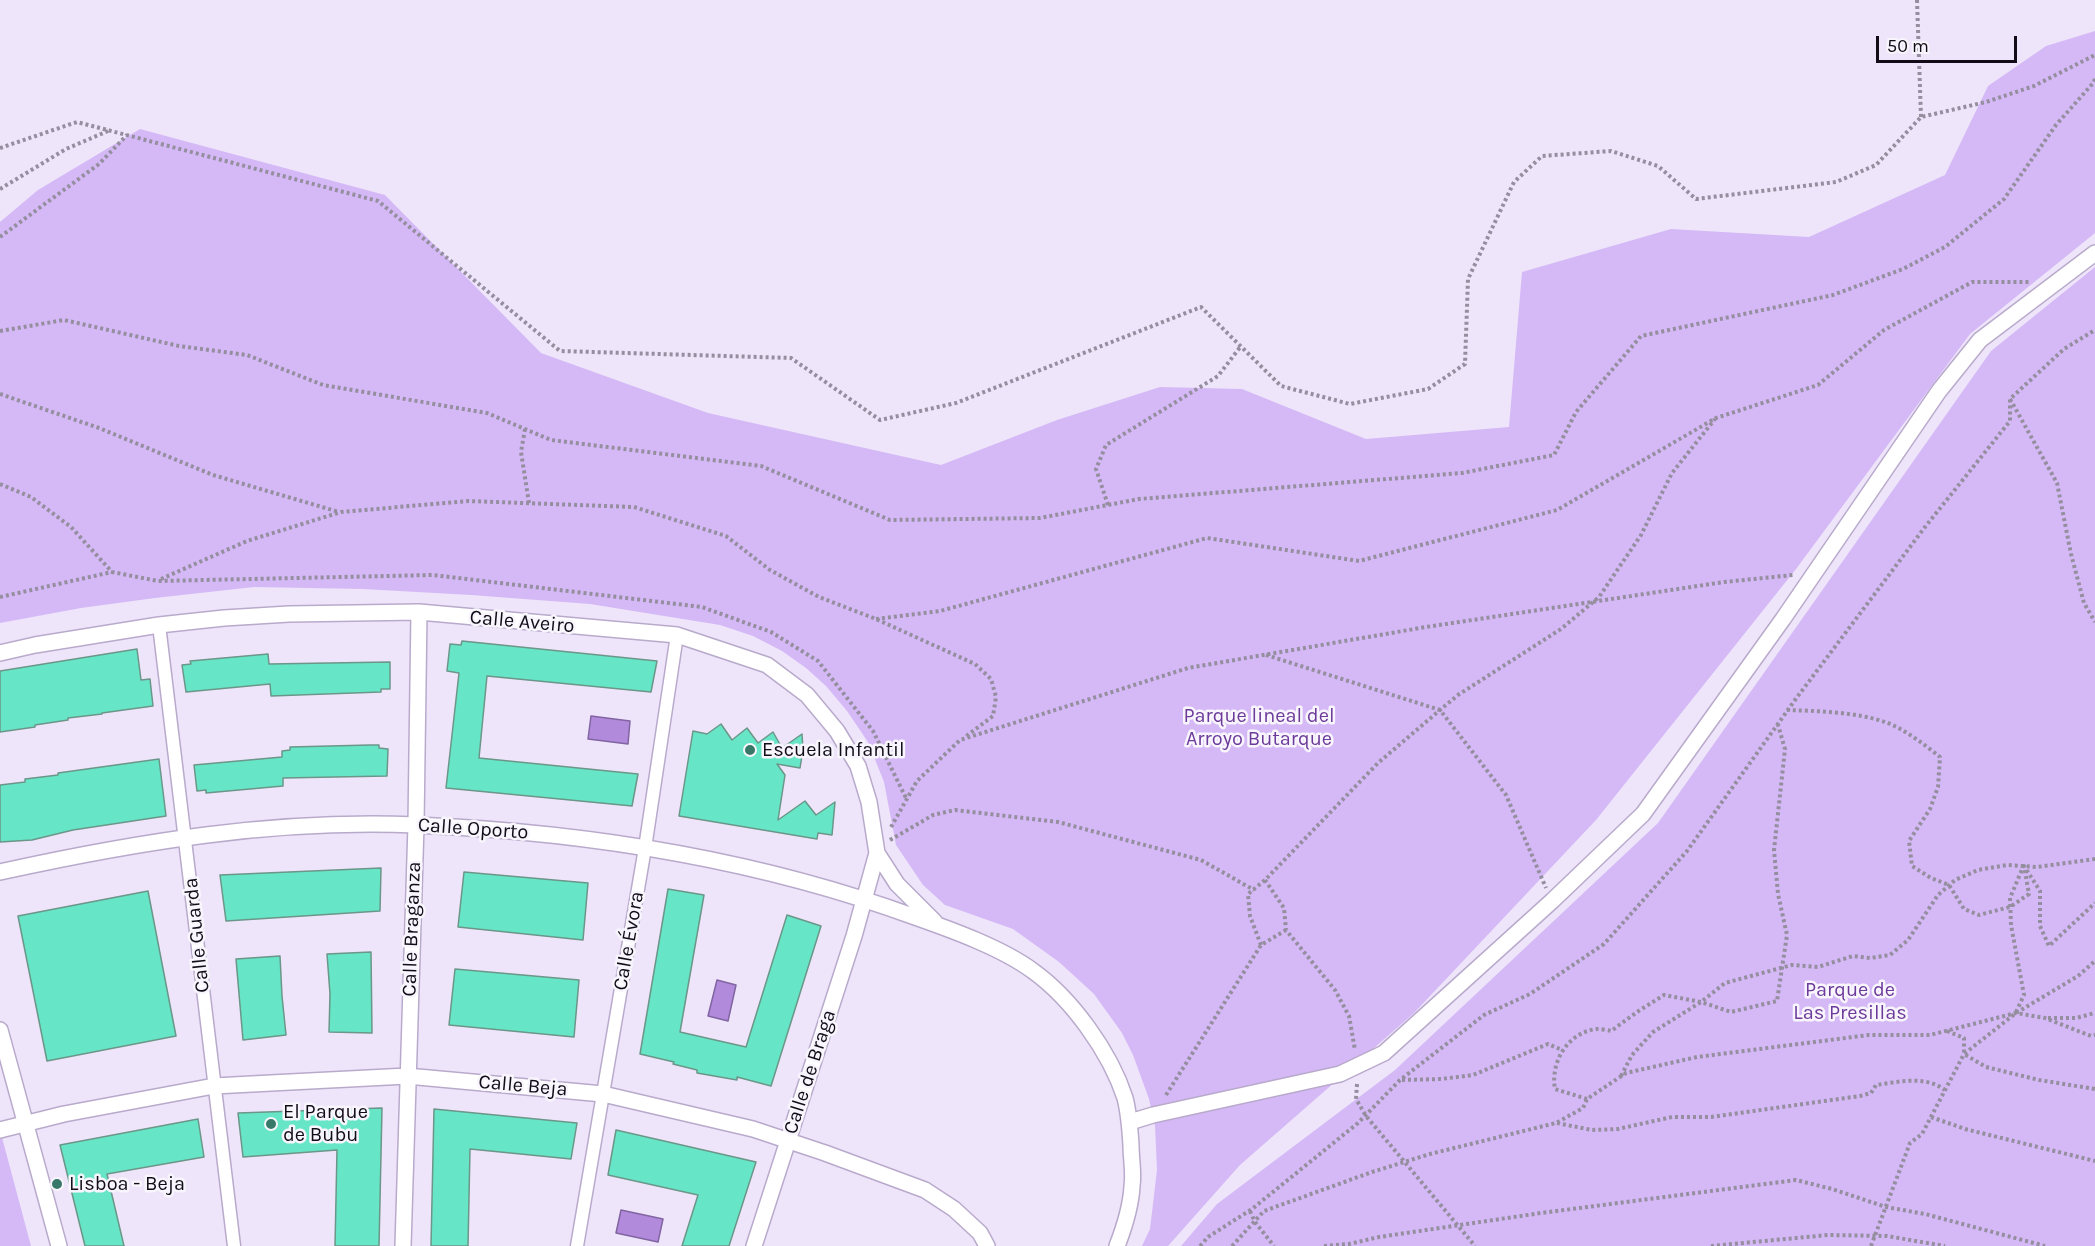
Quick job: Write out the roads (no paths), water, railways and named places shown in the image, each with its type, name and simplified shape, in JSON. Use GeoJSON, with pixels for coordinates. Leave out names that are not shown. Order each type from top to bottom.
{"type":"FeatureCollection","features":[{"type":"Feature","properties":{"kind":"street"},"geometry":{"type":"LineString","coordinates":[[1130,1122],[1340,1074],[1384,1053],[1552,901],[1643,814],[1815,572],[1939,391],[1980,340],[2095,253]]}},
{"type":"Feature","properties":{"kind":"street","name":"Calle Aveiro"},"geometry":{"type":"LineString","coordinates":[[0,653],[35,645],[159,625],[289,614],[419,612],[677,635],[767,665],[807,695],[837,731],[858,766],[869,802],[877,853],[865,899]]}},
{"type":"Feature","properties":{"kind":"street","name":"Calle Braganza"},"geometry":{"type":"LineString","coordinates":[[403,1246],[416,825],[419,612]]}},
{"type":"Feature","properties":{"kind":"street","name":"Calle Guarda"},"geometry":{"type":"LineString","coordinates":[[159,625],[234,1246]]}},
{"type":"Feature","properties":{"kind":"street","name":"Calle Évora"},"geometry":{"type":"LineString","coordinates":[[577,1246],[645,848],[677,635]]}},
{"type":"Feature","properties":{"kind":"street","name":"Calle Oporto"},"geometry":{"type":"LineString","coordinates":[[0,872],[73,856],[186,837],[311,827],[416,825],[544,834],[645,848],[739,866],[865,899],[938,925],[1012,957],[1035,972],[1095,1036],[1124,1097],[1130,1122],[1132,1186],[1124,1230],[1117,1246]]}},
{"type":"Feature","properties":{"kind":"street","name":"Calle Oporto"},"geometry":{"type":"LineString","coordinates":[[877,853],[897,884],[938,925]]}},
{"type":"Feature","properties":{"kind":"street","name":"Calle de Braga"},"geometry":{"type":"LineString","coordinates":[[754,1246],[865,899]]}},
{"type":"Feature","properties":{"kind":"street"},"geometry":{"type":"LineString","coordinates":[[0,1030],[59,1246]]}},
{"type":"Feature","properties":{"kind":"street","name":"Calle Beja"},"geometry":{"type":"LineString","coordinates":[[0,1130],[214,1086],[407,1076],[603,1094],[753,1129],[925,1190],[954,1209],[980,1233],[987,1246]]}},
{"type":"Feature","properties":{"kind":"place","name":"Escuela Infantil"},"geometry":{"type":"Point","coordinates":[750,750]}},
{"type":"Feature","properties":{"kind":"place","name":"El Parque de Bubu"},"geometry":{"type":"Point","coordinates":[271,1124]}},
{"type":"Feature","properties":{"kind":"place","name":"Lisboa - Beja"},"geometry":{"type":"Point","coordinates":[57,1184]}},
{"type":"Feature","properties":{"kind":"park label","name":"Parque lineal del Arroyo Butarque"},"geometry":{"type":"Point","coordinates":[1259,728]}},
{"type":"Feature","properties":{"kind":"park label","name":"Parque de Las Presillas"},"geometry":{"type":"Point","coordinates":[1850,1002]}}]}
